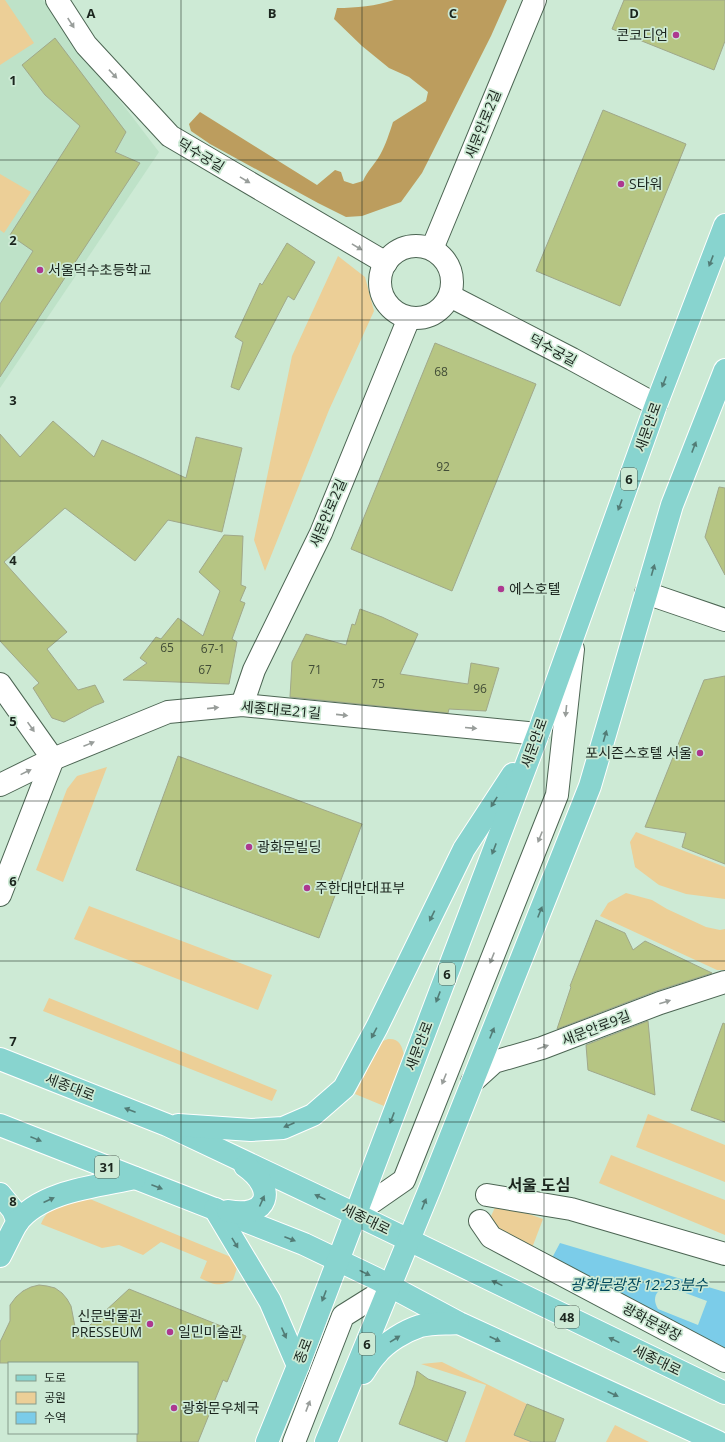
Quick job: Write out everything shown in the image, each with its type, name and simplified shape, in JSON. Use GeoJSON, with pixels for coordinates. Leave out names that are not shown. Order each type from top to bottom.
{"type":"FeatureCollection","features":[{"type":"Feature","properties":{"kind":"main road","name":"새문안로"},"geometry":{"type":"LineString","coordinates":[[338,1260],[538,734],[656,405],[725,225]]}},
{"type":"Feature","properties":{"kind":"main road","name":"6"},"geometry":{"type":"LineString","coordinates":[[326,1442],[391,1286],[590,786],[672,504],[725,370]]}},
{"type":"Feature","properties":{"kind":"main road"},"geometry":{"type":"LineString","coordinates":[[167,1125],[251,1130],[283,1128],[313,1115],[344,1088],[377,1027],[464,850],[538,734]]}},
{"type":"Feature","properties":{"kind":"main road","name":"세종대로"},"geometry":{"type":"LineString","coordinates":[[0,1059],[167,1125],[725,1393]]}},
{"type":"Feature","properties":{"kind":"main road","name":"31"},"geometry":{"type":"LineString","coordinates":[[0,1125],[304,1244],[391,1286]]}},
{"type":"Feature","properties":{"kind":"main road"},"geometry":{"type":"LineString","coordinates":[[167,1125],[246,1167],[257,1175],[263,1184],[265,1198],[259,1208],[249,1213],[236,1213],[215,1209]]}},
{"type":"Feature","properties":{"kind":"main road"},"geometry":{"type":"LineString","coordinates":[[0,1256],[18,1222],[36,1206],[65,1192],[135,1178]]}},
{"type":"Feature","properties":{"kind":"main road"},"geometry":{"type":"LineString","coordinates":[[0,1194],[14,1210],[18,1222]]}},
{"type":"Feature","properties":{"kind":"main road"},"geometry":{"type":"LineString","coordinates":[[215,1209],[270,1301],[298,1366]]}},
{"type":"Feature","properties":{"kind":"main road","name":"종로"},"geometry":{"type":"LineString","coordinates":[[267,1442],[298,1366],[338,1260]]}},
{"type":"Feature","properties":{"kind":"main road"},"geometry":{"type":"LineString","coordinates":[[391,1286],[459,1323],[718,1442]]}},
{"type":"Feature","properties":{"kind":"main road"},"geometry":{"type":"LineString","coordinates":[[343,1401],[376,1354],[393,1340],[420,1326],[459,1323]]}},
{"type":"Feature","properties":{"kind":"street","name":"덕수궁길"},"geometry":{"type":"LineString","coordinates":[[57,0],[86,45],[170,136],[386,263]]}},
{"type":"Feature","properties":{"kind":"street","name":"새문안로2길"},"geometry":{"type":"LineString","coordinates":[[432,249],[535,0]]}},
{"type":"Feature","properties":{"kind":"street"},"geometry":{"type":"LineString","coordinates":[[411,246],[422,246],[432,249],[448,264],[452,274],[450,296],[444,306],[434,314],[421,318],[409,318],[397,313],[388,305],[382,294],[380,281],[382,269],[389,258],[399,250],[411,246]]}},
{"type":"Feature","properties":{"kind":"street","name":"덕수궁길"},"geometry":{"type":"LineString","coordinates":[[450,296],[572,359],[656,405]]}},
{"type":"Feature","properties":{"kind":"street","name":"새문안로2길"},"geometry":{"type":"LineString","coordinates":[[242,705],[254,670],[321,533],[409,318]]}},
{"type":"Feature","properties":{"kind":"street"},"geometry":{"type":"LineString","coordinates":[[646,593],[725,620]]}},
{"type":"Feature","properties":{"kind":"street"},"geometry":{"type":"LineString","coordinates":[[355,1214],[404,1180],[557,795],[575,630]]}},
{"type":"Feature","properties":{"kind":"street"},"geometry":{"type":"LineString","coordinates":[[0,684],[53,759]]}},
{"type":"Feature","properties":{"kind":"street","name":"세종대로21길"},"geometry":{"type":"LineString","coordinates":[[53,759],[168,712],[242,705],[538,734]]}},
{"type":"Feature","properties":{"kind":"street"},"geometry":{"type":"LineString","coordinates":[[0,785],[53,759]]}},
{"type":"Feature","properties":{"kind":"street"},"geometry":{"type":"LineString","coordinates":[[0,895],[53,759]]}},
{"type":"Feature","properties":{"kind":"street","name":"새문안로9길"},"geometry":{"type":"LineString","coordinates":[[472,1082],[494,1062],[542,1048],[660,1003],[725,982]]}},
{"type":"Feature","properties":{"kind":"street"},"geometry":{"type":"LineString","coordinates":[[487,1195],[571,1209],[725,1254]]}},
{"type":"Feature","properties":{"kind":"street","name":"광화문광장"},"geometry":{"type":"LineString","coordinates":[[480,1221],[491,1237],[725,1361]]}},
{"type":"Feature","properties":{"kind":"street"},"geometry":{"type":"LineString","coordinates":[[294,1442],[343,1316],[391,1286]]}},
{"type":"Feature","properties":{"kind":"shaded area","name":"서울덕수초등학교"},"geometry":{"type":"Polygon","coordinates":[[[0,0],[43,0],[159,152],[0,388],[0,0]]]}},
{"type":"Feature","properties":{"kind":"shaded area"},"geometry":{"type":"Polygon","coordinates":[[[394,0],[507,0],[491,36],[422,173],[401,202],[362,216],[346,217],[210,144],[191,131],[189,124],[200,112],[317,185],[335,170],[341,172],[344,181],[353,184],[363,181],[382,151],[393,122],[426,101],[428,92],[409,77],[389,68],[362,46],[334,19],[337,8],[366,6],[394,0]]]}},
{"type":"Feature","properties":{"kind":"green space"},"geometry":{"type":"Polygon","coordinates":[[[0,0],[5,0],[34,43],[0,65],[0,0]]]}},
{"type":"Feature","properties":{"kind":"green space"},"geometry":{"type":"Polygon","coordinates":[[[0,174],[31,192],[4,233],[0,230],[0,174]]]}},
{"type":"Feature","properties":{"kind":"green space"},"geometry":{"type":"Polygon","coordinates":[[[338,256],[365,277],[374,311],[329,410],[265,571],[254,540],[292,356],[338,256]]]}},
{"type":"Feature","properties":{"kind":"green space"},"geometry":{"type":"Polygon","coordinates":[[[107,767],[63,882],[36,870],[67,789],[77,776],[107,767]]]}},
{"type":"Feature","properties":{"kind":"green space"},"geometry":{"type":"Polygon","coordinates":[[[636,832],[725,867],[725,899],[686,894],[659,885],[635,867],[630,842],[636,832]]]}},
{"type":"Feature","properties":{"kind":"green space"},"geometry":{"type":"Polygon","coordinates":[[[626,893],[652,900],[667,909],[706,927],[720,930],[725,929],[725,970],[717,970],[600,916],[608,903],[626,893]]]}},
{"type":"Feature","properties":{"kind":"green space"},"geometry":{"type":"Polygon","coordinates":[[[89,906],[272,975],[258,1010],[74,939],[89,906]]]}},
{"type":"Feature","properties":{"kind":"green space"},"geometry":{"type":"Polygon","coordinates":[[[49,998],[277,1090],[272,1101],[43,1011],[49,998]]]}},
{"type":"Feature","properties":{"kind":"green space"},"geometry":{"type":"Polygon","coordinates":[[[388,1039],[395,1040],[399,1043],[404,1055],[384,1106],[355,1094],[379,1047],[383,1041],[388,1039]]]}},
{"type":"Feature","properties":{"kind":"green space"},"geometry":{"type":"Polygon","coordinates":[[[648,1114],[725,1145],[725,1182],[636,1147],[648,1114]]]}},
{"type":"Feature","properties":{"kind":"green space"},"geometry":{"type":"Polygon","coordinates":[[[611,1155],[725,1200],[725,1235],[599,1183],[611,1155]]]}},
{"type":"Feature","properties":{"kind":"green space"},"geometry":{"type":"Polygon","coordinates":[[[85,1197],[231,1257],[237,1268],[233,1280],[224,1284],[216,1284],[200,1278],[207,1261],[161,1242],[143,1255],[119,1245],[102,1248],[41,1224],[49,1212],[54,1208],[85,1197]]]}},
{"type":"Feature","properties":{"kind":"green space"},"geometry":{"type":"Polygon","coordinates":[[[497,1203],[543,1219],[532,1248],[487,1225],[497,1203]]]}},
{"type":"Feature","properties":{"kind":"green space"},"geometry":{"type":"Polygon","coordinates":[[[442,1362],[527,1404],[514,1434],[532,1442],[465,1442],[486,1385],[421,1364],[442,1362]]]}},
{"type":"Feature","properties":{"kind":"green space"},"geometry":{"type":"Polygon","coordinates":[[[615,1425],[649,1442],[606,1442],[615,1425]]]}},
{"type":"Feature","properties":{"kind":"water","name":"광화문광장 12.23분수"},"geometry":{"type":"Polygon","coordinates":[[[560,1243],[725,1292],[725,1350],[552,1258],[560,1243]],[[663,1288],[657,1293],[655,1302],[658,1309],[698,1325],[707,1301],[672,1288],[663,1288]]]}},
{"type":"Feature","properties":{"kind":"building","name":"콘코디언"},"geometry":{"type":"Polygon","coordinates":[[[624,0],[725,0],[725,41],[714,70],[612,29],[624,0]]]}},
{"type":"Feature","properties":{"kind":"building"},"geometry":{"type":"Polygon","coordinates":[[[55,38],[126,132],[115,152],[140,163],[0,377],[0,304],[33,251],[10,235],[80,126],[45,95],[22,65],[55,38]]]}},
{"type":"Feature","properties":{"kind":"building","name":"S타워"},"geometry":{"type":"Polygon","coordinates":[[[603,110],[686,144],[620,306],[536,271],[603,110]]]}},
{"type":"Feature","properties":{"kind":"building"},"geometry":{"type":"Polygon","coordinates":[[[287,243],[315,262],[294,300],[288,296],[239,390],[231,387],[243,342],[235,337],[260,283],[262,285],[287,243]]]}},
{"type":"Feature","properties":{"kind":"building"},"geometry":{"type":"Polygon","coordinates":[[[435,343],[536,384],[452,591],[351,549],[435,343]]]}},
{"type":"Feature","properties":{"kind":"building"},"geometry":{"type":"Polygon","coordinates":[[[53,421],[94,457],[102,440],[186,478],[196,437],[242,448],[222,532],[168,520],[135,561],[65,508],[4,562],[67,632],[47,649],[78,690],[95,685],[104,702],[64,722],[52,718],[33,688],[39,683],[0,641],[0,434],[20,457],[53,421]]]}},
{"type":"Feature","properties":{"kind":"building"},"geometry":{"type":"Polygon","coordinates":[[[719,487],[725,488],[725,575],[705,537],[719,487]]]}},
{"type":"Feature","properties":{"kind":"building"},"geometry":{"type":"Polygon","coordinates":[[[224,535],[243,536],[241,585],[246,587],[240,601],[245,603],[232,639],[237,642],[229,684],[123,680],[147,663],[140,658],[156,637],[161,639],[178,618],[203,636],[220,591],[199,572],[224,535]]]}},
{"type":"Feature","properties":{"kind":"building"},"geometry":{"type":"Polygon","coordinates":[[[360,609],[382,617],[418,634],[400,674],[468,684],[471,663],[499,668],[486,711],[449,709],[448,713],[290,697],[292,662],[306,634],[346,645],[352,624],[355,625],[360,609]]]}},
{"type":"Feature","properties":{"kind":"building","name":"포시즌스호텔 서울"},"geometry":{"type":"Polygon","coordinates":[[[725,676],[725,864],[682,847],[686,833],[645,827],[704,680],[725,676]]]}},
{"type":"Feature","properties":{"kind":"building","name":"광화문빌딩"},"geometry":{"type":"Polygon","coordinates":[[[178,756],[362,824],[319,938],[136,870],[178,756]]]}},
{"type":"Feature","properties":{"kind":"building"},"geometry":{"type":"Polygon","coordinates":[[[596,920],[625,933],[633,950],[645,941],[712,973],[656,991],[557,1029],[571,987],[570,986],[596,920]]]}},
{"type":"Feature","properties":{"kind":"building"},"geometry":{"type":"Polygon","coordinates":[[[648,1021],[655,1095],[588,1070],[586,1045],[648,1021]]]}},
{"type":"Feature","properties":{"kind":"building"},"geometry":{"type":"Polygon","coordinates":[[[723,1023],[725,1024],[725,1122],[691,1110],[723,1023]]]}},
{"type":"Feature","properties":{"kind":"building"},"geometry":{"type":"Polygon","coordinates":[[[39,1285],[47,1286],[55,1288],[62,1293],[71,1306],[77,1337],[129,1289],[246,1336],[227,1382],[223,1380],[198,1442],[137,1442],[138,1362],[0,1363],[0,1342],[10,1321],[10,1305],[23,1291],[39,1285]]]}},
{"type":"Feature","properties":{"kind":"building"},"geometry":{"type":"Polygon","coordinates":[[[417,1371],[428,1379],[466,1392],[447,1442],[399,1424],[414,1385],[417,1371]]]}},
{"type":"Feature","properties":{"kind":"building"},"geometry":{"type":"Polygon","coordinates":[[[527,1404],[564,1419],[555,1442],[532,1442],[514,1435],[527,1404]]]}},
{"type":"Feature","properties":{"kind":"place","name":"콘코디언"},"geometry":{"type":"Point","coordinates":[676,35]}},
{"type":"Feature","properties":{"kind":"place","name":"S타워"},"geometry":{"type":"Point","coordinates":[621,184]}},
{"type":"Feature","properties":{"kind":"place","name":"서울덕수초등학교"},"geometry":{"type":"Point","coordinates":[40,270]}},
{"type":"Feature","properties":{"kind":"place","name":"에스호텔"},"geometry":{"type":"Point","coordinates":[501,589]}},
{"type":"Feature","properties":{"kind":"place","name":"포시즌스호텔 서울"},"geometry":{"type":"Point","coordinates":[700,753]}},
{"type":"Feature","properties":{"kind":"place","name":"광화문빌딩"},"geometry":{"type":"Point","coordinates":[249,847]}},
{"type":"Feature","properties":{"kind":"place","name":"주한대만대표부"},"geometry":{"type":"Point","coordinates":[307,888]}},
{"type":"Feature","properties":{"kind":"place","name":"신문박물관 PRESSEUM"},"geometry":{"type":"Point","coordinates":[150,1324]}},
{"type":"Feature","properties":{"kind":"place","name":"일민미술관"},"geometry":{"type":"Point","coordinates":[170,1332]}},
{"type":"Feature","properties":{"kind":"place","name":"광화문우체국"},"geometry":{"type":"Point","coordinates":[174,1408]}},
{"type":"Feature","properties":{"kind":"district","name":"서울 도심"},"geometry":{"type":"Point","coordinates":[539,1185]}}]}
